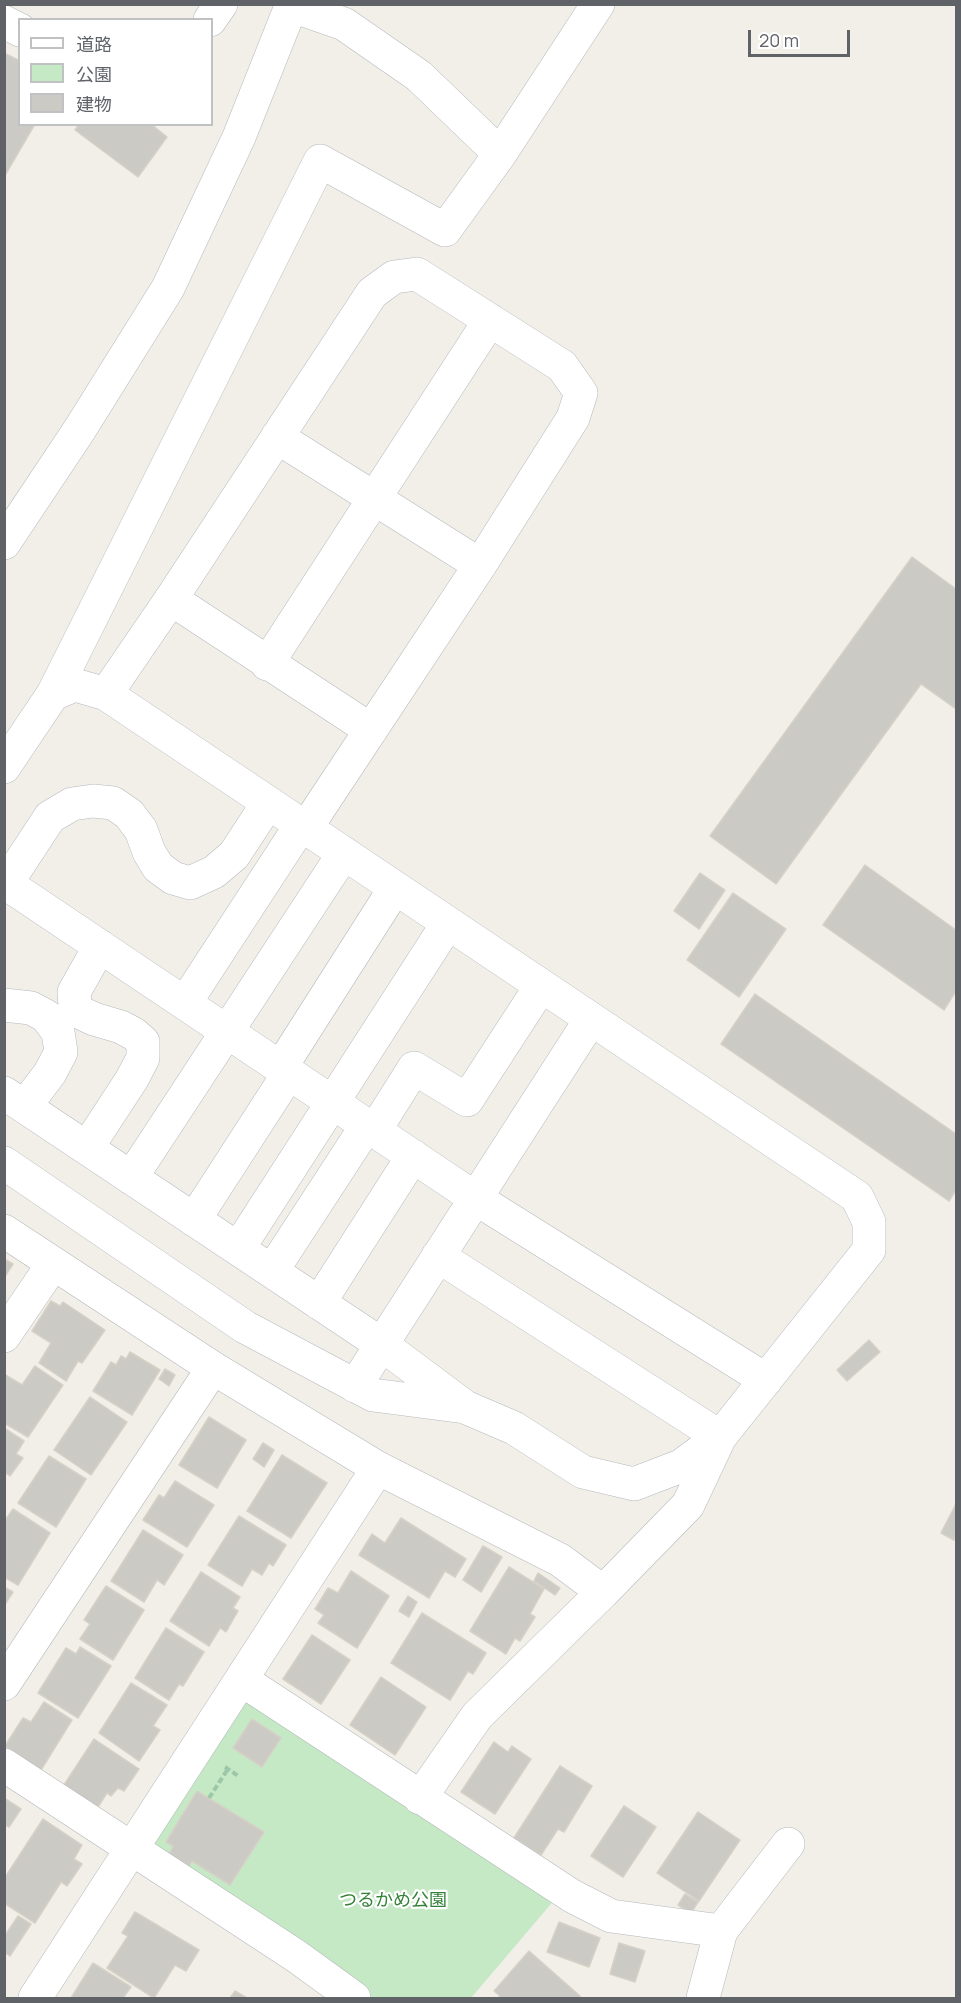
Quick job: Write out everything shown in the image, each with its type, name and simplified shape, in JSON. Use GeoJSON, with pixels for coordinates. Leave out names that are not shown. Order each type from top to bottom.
{"type":"FeatureCollection","features":[{"type":"Feature","properties":{"kind":"street"},"geometry":{"type":"LineString","coordinates":[[211,18],[221,4]]}},
{"type":"Feature","properties":{"kind":"street"},"geometry":{"type":"LineString","coordinates":[[4,767],[52,694],[320,161],[445,230],[500,154],[598,4]]}},
{"type":"Feature","properties":{"kind":"street"},"geometry":{"type":"LineString","coordinates":[[4,543],[80,429],[168,288],[239,137],[292,5],[344,24],[419,76],[500,154]]}},
{"type":"Feature","properties":{"kind":"street"},"geometry":{"type":"LineString","coordinates":[[4,22],[18,29]]}},
{"type":"Feature","properties":{"kind":"street"},"geometry":{"type":"LineString","coordinates":[[106,694],[372,293],[394,277],[417,274],[562,366],[581,393],[573,418],[480,566],[185,1003]]}},
{"type":"Feature","properties":{"kind":"street"},"geometry":{"type":"LineString","coordinates":[[267,664],[490,320]]}},
{"type":"Feature","properties":{"kind":"street"},"geometry":{"type":"LineString","coordinates":[[277,437],[480,566]]}},
{"type":"Feature","properties":{"kind":"street"},"geometry":{"type":"LineString","coordinates":[[171,599],[371,730]]}},
{"type":"Feature","properties":{"kind":"street"},"geometry":{"type":"LineString","coordinates":[[52,694],[75,685],[106,694],[856,1197],[870,1222],[869,1250],[720,1437],[688,1505],[477,1716],[420,1798]]}},
{"type":"Feature","properties":{"kind":"street"},"geometry":{"type":"LineString","coordinates":[[268,803],[234,855],[214,872],[190,882],[173,878],[158,867],[149,852],[141,830],[129,814],[113,803],[93,801],[72,804],[50,817],[5,884],[475,1198],[766,1380]]}},
{"type":"Feature","properties":{"kind":"street"},"geometry":{"type":"LineString","coordinates":[[131,1178],[344,853]]}},
{"type":"Feature","properties":{"kind":"street"},"geometry":{"type":"LineString","coordinates":[[194,1220],[395,888]]}},
{"type":"Feature","properties":{"kind":"street"},"geometry":{"type":"LineString","coordinates":[[238,1249],[448,923]]}},
{"type":"Feature","properties":{"kind":"street"},"geometry":{"type":"LineString","coordinates":[[87,1148],[143,1058],[143,1042],[134,1034],[81,1013],[75,1006],[74,992],[100,946]]}},
{"type":"Feature","properties":{"kind":"street"},"geometry":{"type":"LineString","coordinates":[[272,1271],[414,1068],[467,1100],[541,986]]}},
{"type":"Feature","properties":{"kind":"street"},"geometry":{"type":"LineString","coordinates":[[4,1005],[31,1008],[46,1016],[58,1032],[61,1052],[50,1073],[15,1100],[381,1344],[465,1407],[514,1428],[582,1472],[634,1484],[681,1466],[720,1437]]}},
{"type":"Feature","properties":{"kind":"street"},"geometry":{"type":"LineString","coordinates":[[355,1386],[591,1019]]}},
{"type":"Feature","properties":{"kind":"street"},"geometry":{"type":"LineString","coordinates":[[319,1303],[413,1156]]}},
{"type":"Feature","properties":{"kind":"street"},"geometry":{"type":"LineString","coordinates":[[4,1163],[245,1327],[372,1395],[465,1407]]}},
{"type":"Feature","properties":{"kind":"street"},"geometry":{"type":"LineString","coordinates":[[4,1231],[213,1368],[378,1468],[560,1560],[603,1592]]}},
{"type":"Feature","properties":{"kind":"street"},"geometry":{"type":"LineString","coordinates":[[438,1256],[720,1437]]}},
{"type":"Feature","properties":{"kind":"street"},"geometry":{"type":"LineString","coordinates":[[4,1336],[53,1264]]}},
{"type":"Feature","properties":{"kind":"street"},"geometry":{"type":"LineString","coordinates":[[4,1684],[213,1368]]}},
{"type":"Feature","properties":{"kind":"street"},"geometry":{"type":"LineString","coordinates":[[35,1998],[378,1468]]}},
{"type":"Feature","properties":{"kind":"street"},"geometry":{"type":"LineString","coordinates":[[242,1680],[572,1896],[611,1916],[721,1931]]}},
{"type":"Feature","properties":{"kind":"street"},"geometry":{"type":"LineString","coordinates":[[4,1765],[296,1956],[354,1998]]}},
{"type":"Feature","properties":{"kind":"street"},"geometry":{"type":"LineString","coordinates":[[703,1998],[721,1931],[788,1844]]}},
{"type":"Feature","properties":{"kind":"path"},"geometry":{"type":"LineString","coordinates":[[209,1798],[228,1769]]}},
{"type":"Feature","properties":{"kind":"green space","name":"つるかめ公園"},"geometry":{"type":"Polygon","coordinates":[[[246,1692],[556,1898],[471,1998],[372,1998],[145,1846],[246,1692]]]}},
{"type":"Feature","properties":{"kind":"building"},"geometry":{"type":"Polygon","coordinates":[[[6,54],[18,60],[18,126],[34,126],[4,177],[4,57],[6,54]]]}},
{"type":"Feature","properties":{"kind":"building"},"geometry":{"type":"Polygon","coordinates":[[[78,126],[153,126],[167,137],[138,177],[75,130],[78,126]]]}},
{"type":"Feature","properties":{"kind":"building"},"geometry":{"type":"Polygon","coordinates":[[[912,557],[956,589],[956,709],[921,684],[776,884],[710,836],[912,557]]]}},
{"type":"Feature","properties":{"kind":"building"},"geometry":{"type":"Polygon","coordinates":[[[865,865],[956,930],[956,991],[944,1010],[823,925],[865,865]]]}},
{"type":"Feature","properties":{"kind":"building"},"geometry":{"type":"Polygon","coordinates":[[[700,873],[725,890],[699,929],[674,911],[700,873]]]}},
{"type":"Feature","properties":{"kind":"building"},"geometry":{"type":"Polygon","coordinates":[[[733,893],[786,929],[739,997],[687,960],[733,893]]]}},
{"type":"Feature","properties":{"kind":"building"},"geometry":{"type":"Polygon","coordinates":[[[755,994],[956,1134],[956,1190],[949,1201],[721,1044],[755,994]]]}},
{"type":"Feature","properties":{"kind":"building"},"geometry":{"type":"Polygon","coordinates":[[[4,1259],[13,1264],[4,1278],[4,1259]]]}},
{"type":"Feature","properties":{"kind":"building"},"geometry":{"type":"Polygon","coordinates":[[[51,1301],[60,1306],[63,1302],[105,1330],[82,1363],[78,1361],[66,1381],[39,1363],[51,1343],[32,1331],[51,1301]]]}},
{"type":"Feature","properties":{"kind":"building"},"geometry":{"type":"Polygon","coordinates":[[[869,1340],[880,1352],[847,1381],[837,1370],[869,1340]]]}},
{"type":"Feature","properties":{"kind":"building"},"geometry":{"type":"Polygon","coordinates":[[[130,1352],[160,1370],[132,1415],[93,1391],[111,1362],[116,1365],[121,1356],[126,1359],[130,1352]]]}},
{"type":"Feature","properties":{"kind":"building"},"geometry":{"type":"Polygon","coordinates":[[[35,1366],[63,1385],[28,1437],[4,1423],[4,1374],[22,1385],[35,1366]]]}},
{"type":"Feature","properties":{"kind":"building"},"geometry":{"type":"Polygon","coordinates":[[[165,1369],[175,1375],[169,1386],[159,1379],[165,1369]]]}},
{"type":"Feature","properties":{"kind":"building"},"geometry":{"type":"Polygon","coordinates":[[[90,1397],[127,1422],[91,1475],[54,1450],[90,1397]]]}},
{"type":"Feature","properties":{"kind":"building"},"geometry":{"type":"Polygon","coordinates":[[[209,1417],[246,1440],[217,1488],[179,1465],[209,1417]]]}},
{"type":"Feature","properties":{"kind":"building"},"geometry":{"type":"Polygon","coordinates":[[[4,1428],[24,1441],[16,1454],[23,1458],[10,1476],[6,1473],[4,1475],[4,1428]]]}},
{"type":"Feature","properties":{"kind":"building"},"geometry":{"type":"Polygon","coordinates":[[[263,1443],[274,1450],[264,1467],[253,1459],[263,1443]]]}},
{"type":"Feature","properties":{"kind":"building"},"geometry":{"type":"Polygon","coordinates":[[[282,1455],[327,1483],[291,1538],[247,1511],[282,1455]]]}},
{"type":"Feature","properties":{"kind":"building"},"geometry":{"type":"Polygon","coordinates":[[[49,1456],[86,1479],[56,1527],[18,1503],[49,1456]]]}},
{"type":"Feature","properties":{"kind":"building"},"geometry":{"type":"Polygon","coordinates":[[[175,1481],[214,1505],[187,1547],[143,1520],[159,1495],[164,1498],[175,1481]]]}},
{"type":"Feature","properties":{"kind":"building"},"geometry":{"type":"Polygon","coordinates":[[[956,1504],[956,1534],[954,1540],[941,1533],[956,1504]]]}},
{"type":"Feature","properties":{"kind":"building"},"geometry":{"type":"Polygon","coordinates":[[[13,1509],[50,1533],[18,1585],[4,1577],[4,1522],[13,1509]]]}},
{"type":"Feature","properties":{"kind":"building"},"geometry":{"type":"Polygon","coordinates":[[[239,1516],[286,1545],[273,1566],[269,1563],[262,1575],[252,1569],[242,1586],[208,1565],[239,1516]]]}},
{"type":"Feature","properties":{"kind":"building"},"geometry":{"type":"Polygon","coordinates":[[[401,1518],[466,1559],[455,1577],[445,1571],[429,1598],[359,1555],[372,1534],[385,1543],[401,1518]]]}},
{"type":"Feature","properties":{"kind":"building"},"geometry":{"type":"Polygon","coordinates":[[[143,1530],[183,1555],[164,1585],[157,1580],[144,1602],[111,1581],[143,1530]]]}},
{"type":"Feature","properties":{"kind":"building"},"geometry":{"type":"Polygon","coordinates":[[[483,1546],[502,1557],[481,1592],[463,1580],[483,1546]]]}},
{"type":"Feature","properties":{"kind":"building"},"geometry":{"type":"Polygon","coordinates":[[[509,1567],[544,1589],[530,1614],[535,1617],[520,1641],[515,1638],[506,1654],[470,1631],[509,1567]]]}},
{"type":"Feature","properties":{"kind":"building"},"geometry":{"type":"Polygon","coordinates":[[[351,1571],[389,1596],[357,1648],[318,1623],[324,1615],[315,1609],[328,1588],[338,1593],[351,1571]]]}},
{"type":"Feature","properties":{"kind":"building"},"geometry":{"type":"Polygon","coordinates":[[[201,1572],[240,1597],[233,1608],[238,1611],[226,1632],[220,1628],[209,1646],[170,1621],[201,1572]]]}},
{"type":"Feature","properties":{"kind":"building"},"geometry":{"type":"Polygon","coordinates":[[[538,1573],[560,1588],[555,1595],[534,1581],[538,1573]]]}},
{"type":"Feature","properties":{"kind":"building"},"geometry":{"type":"Polygon","coordinates":[[[106,1586],[144,1610],[113,1660],[80,1639],[90,1624],[84,1620],[106,1586]]]}},
{"type":"Feature","properties":{"kind":"building"},"geometry":{"type":"Polygon","coordinates":[[[4,1587],[13,1592],[4,1606],[4,1587]]]}},
{"type":"Feature","properties":{"kind":"building"},"geometry":{"type":"Polygon","coordinates":[[[408,1596],[417,1602],[409,1617],[399,1611],[408,1596]]]}},
{"type":"Feature","properties":{"kind":"building"},"geometry":{"type":"Polygon","coordinates":[[[422,1613],[486,1653],[473,1674],[468,1671],[450,1700],[391,1663],[422,1613]]]}},
{"type":"Feature","properties":{"kind":"building"},"geometry":{"type":"Polygon","coordinates":[[[166,1628],[204,1652],[183,1686],[179,1684],[169,1700],[135,1678],[166,1628]]]}},
{"type":"Feature","properties":{"kind":"building"},"geometry":{"type":"Polygon","coordinates":[[[312,1635],[350,1660],[321,1704],[283,1679],[312,1635]]]}},
{"type":"Feature","properties":{"kind":"building"},"geometry":{"type":"Polygon","coordinates":[[[80,1647],[111,1666],[78,1718],[38,1693],[66,1648],[76,1654],[80,1647]]]}},
{"type":"Feature","properties":{"kind":"building"},"geometry":{"type":"Polygon","coordinates":[[[381,1677],[426,1707],[395,1755],[350,1725],[381,1677]]]}},
{"type":"Feature","properties":{"kind":"building"},"geometry":{"type":"Polygon","coordinates":[[[131,1683],[167,1705],[153,1726],[160,1730],[139,1761],[99,1733],[131,1683]]]}},
{"type":"Feature","properties":{"kind":"building"},"geometry":{"type":"Polygon","coordinates":[[[44,1702],[72,1720],[41,1770],[5,1746],[23,1718],[31,1722],[44,1702]]]}},
{"type":"Feature","properties":{"kind":"building"},"geometry":{"type":"Polygon","coordinates":[[[252,1719],[281,1738],[262,1767],[233,1748],[252,1719]]]}},
{"type":"Feature","properties":{"kind":"building"},"geometry":{"type":"Polygon","coordinates":[[[94,1739],[139,1769],[124,1791],[118,1788],[111,1796],[107,1793],[98,1807],[64,1785],[94,1739]]]}},
{"type":"Feature","properties":{"kind":"building"},"geometry":{"type":"Polygon","coordinates":[[[494,1742],[508,1752],[512,1746],[531,1759],[495,1814],[461,1792],[494,1742]]]}},
{"type":"Feature","properties":{"kind":"building"},"geometry":{"type":"Polygon","coordinates":[[[560,1766],[592,1786],[564,1832],[558,1829],[541,1855],[514,1838],[560,1766]]]}},
{"type":"Feature","properties":{"kind":"building"},"geometry":{"type":"Polygon","coordinates":[[[197,1791],[264,1832],[230,1885],[192,1861],[189,1866],[169,1855],[173,1846],[166,1842],[197,1791]]]}},
{"type":"Feature","properties":{"kind":"building"},"geometry":{"type":"Polygon","coordinates":[[[4,1798],[21,1809],[9,1827],[4,1824],[4,1798]]]}},
{"type":"Feature","properties":{"kind":"building"},"geometry":{"type":"Polygon","coordinates":[[[624,1806],[656,1827],[623,1877],[591,1856],[624,1806]]]}},
{"type":"Feature","properties":{"kind":"building"},"geometry":{"type":"Polygon","coordinates":[[[698,1812],[740,1840],[699,1901],[657,1873],[698,1812]]]}},
{"type":"Feature","properties":{"kind":"building"},"geometry":{"type":"Polygon","coordinates":[[[43,1819],[82,1845],[74,1859],[82,1864],[67,1886],[61,1882],[35,1923],[4,1903],[4,1879],[43,1819]]]}},
{"type":"Feature","properties":{"kind":"building"},"geometry":{"type":"Polygon","coordinates":[[[685,1894],[698,1902],[691,1913],[678,1905],[685,1894]]]}},
{"type":"Feature","properties":{"kind":"building"},"geometry":{"type":"Polygon","coordinates":[[[135,1912],[199,1950],[186,1971],[175,1965],[154,1998],[107,1968],[128,1936],[122,1933],[135,1912]]]}},
{"type":"Feature","properties":{"kind":"building"},"geometry":{"type":"Polygon","coordinates":[[[18,1916],[31,1924],[10,1956],[4,1952],[4,1937],[18,1916]]]}},
{"type":"Feature","properties":{"kind":"building"},"geometry":{"type":"Polygon","coordinates":[[[559,1922],[600,1938],[589,1967],[547,1952],[559,1922]]]}},
{"type":"Feature","properties":{"kind":"building"},"geometry":{"type":"Polygon","coordinates":[[[619,1943],[645,1951],[635,1982],[610,1974],[619,1943]]]}},
{"type":"Feature","properties":{"kind":"building"},"geometry":{"type":"Polygon","coordinates":[[[529,1951],[580,1996],[579,1998],[498,1998],[500,1996],[494,1991],[529,1951]]]}},
{"type":"Feature","properties":{"kind":"building"},"geometry":{"type":"Polygon","coordinates":[[[93,1963],[131,1987],[123,1998],[71,1998],[93,1963]]]}},
{"type":"Feature","properties":{"kind":"building"},"geometry":{"type":"Polygon","coordinates":[[[235,1991],[247,1998],[230,1998],[235,1991]]]}}]}
